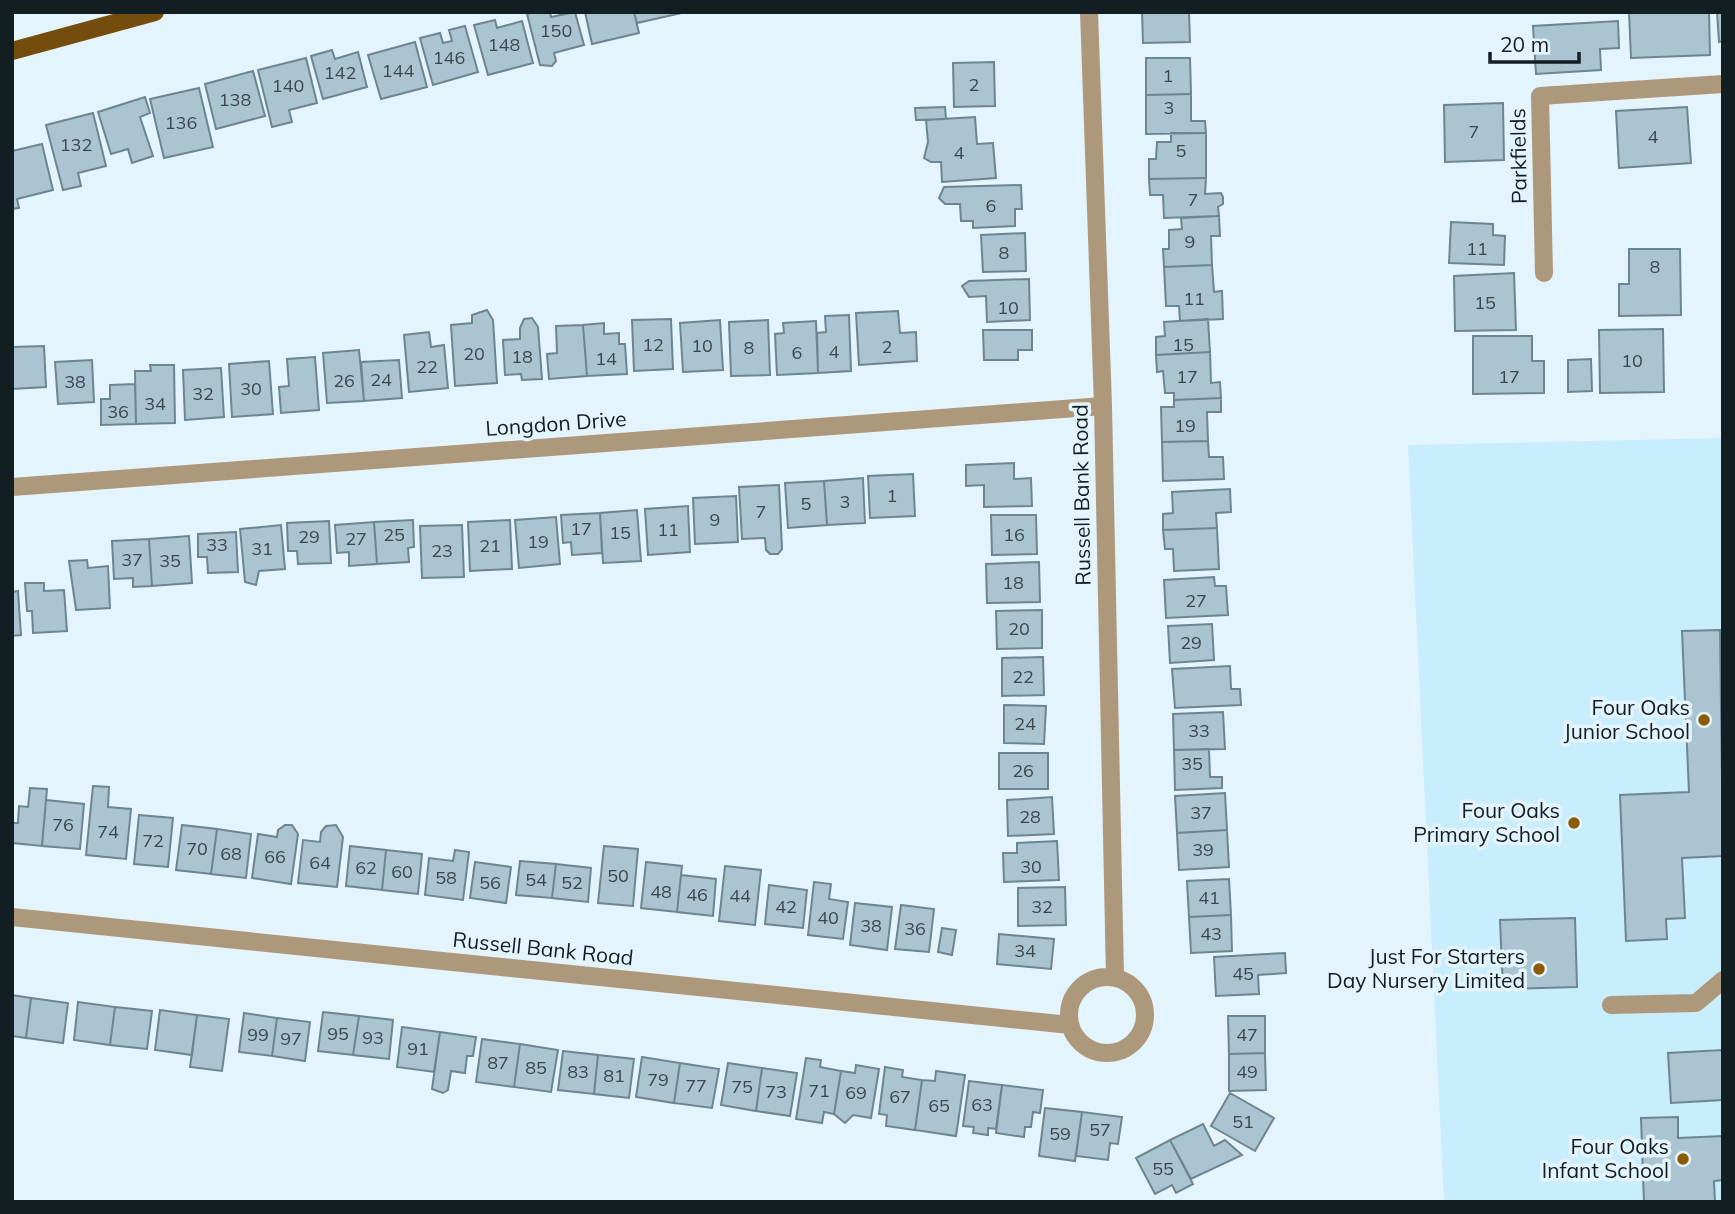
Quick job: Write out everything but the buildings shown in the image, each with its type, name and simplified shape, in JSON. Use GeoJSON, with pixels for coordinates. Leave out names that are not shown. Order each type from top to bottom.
{"type":"FeatureCollection","features":[{"type":"Feature","properties":{"kind":"main road"},"geometry":{"type":"LineString","coordinates":[[12,51],[155,12]]}},
{"type":"Feature","properties":{"kind":"street","name":"Russell Bank Road"},"geometry":{"type":"LineString","coordinates":[[1089,12],[1103,405],[1115,978]]}},
{"type":"Feature","properties":{"kind":"street","name":"Parkfields"},"geometry":{"type":"LineString","coordinates":[[1544,273],[1540,96],[1723,84]]}},
{"type":"Feature","properties":{"kind":"street","name":"Longdon Drive"},"geometry":{"type":"LineString","coordinates":[[12,487],[1103,405]]}},
{"type":"Feature","properties":{"kind":"street","name":"Russell Bank Road"},"geometry":{"type":"LineString","coordinates":[[12,917],[1070,1025]]}},
{"type":"Feature","properties":{"kind":"street"},"geometry":{"type":"LineString","coordinates":[[1097,978],[1115,978],[1136,990],[1146,1012],[1139,1037],[1119,1052],[1102,1054],[1086,1048],[1070,1025],[1071,1002],[1081,987],[1097,978]]}},
{"type":"Feature","properties":{"kind":"street"},"geometry":{"type":"LineString","coordinates":[[1611,1005],[1696,1003],[1723,980]]}},
{"type":"Feature","properties":{"kind":"shaded area","name":"Four Oaks Primary School"},"geometry":{"type":"Polygon","coordinates":[[[1723,438],[1723,1202],[1444,1202],[1408,445],[1723,438]]]}},
{"type":"Feature","properties":{"kind":"place","name":"Four Oaks Junior School"},"geometry":{"type":"Point","coordinates":[1704,720]}},
{"type":"Feature","properties":{"kind":"place","name":"Four Oaks Primary School"},"geometry":{"type":"Point","coordinates":[1574,823]}},
{"type":"Feature","properties":{"kind":"place","name":"Just For Starters Day Nursery Limited"},"geometry":{"type":"Point","coordinates":[1539,969]}},
{"type":"Feature","properties":{"kind":"place","name":"Four Oaks Infant School"},"geometry":{"type":"Point","coordinates":[1683,1159]}}]}
